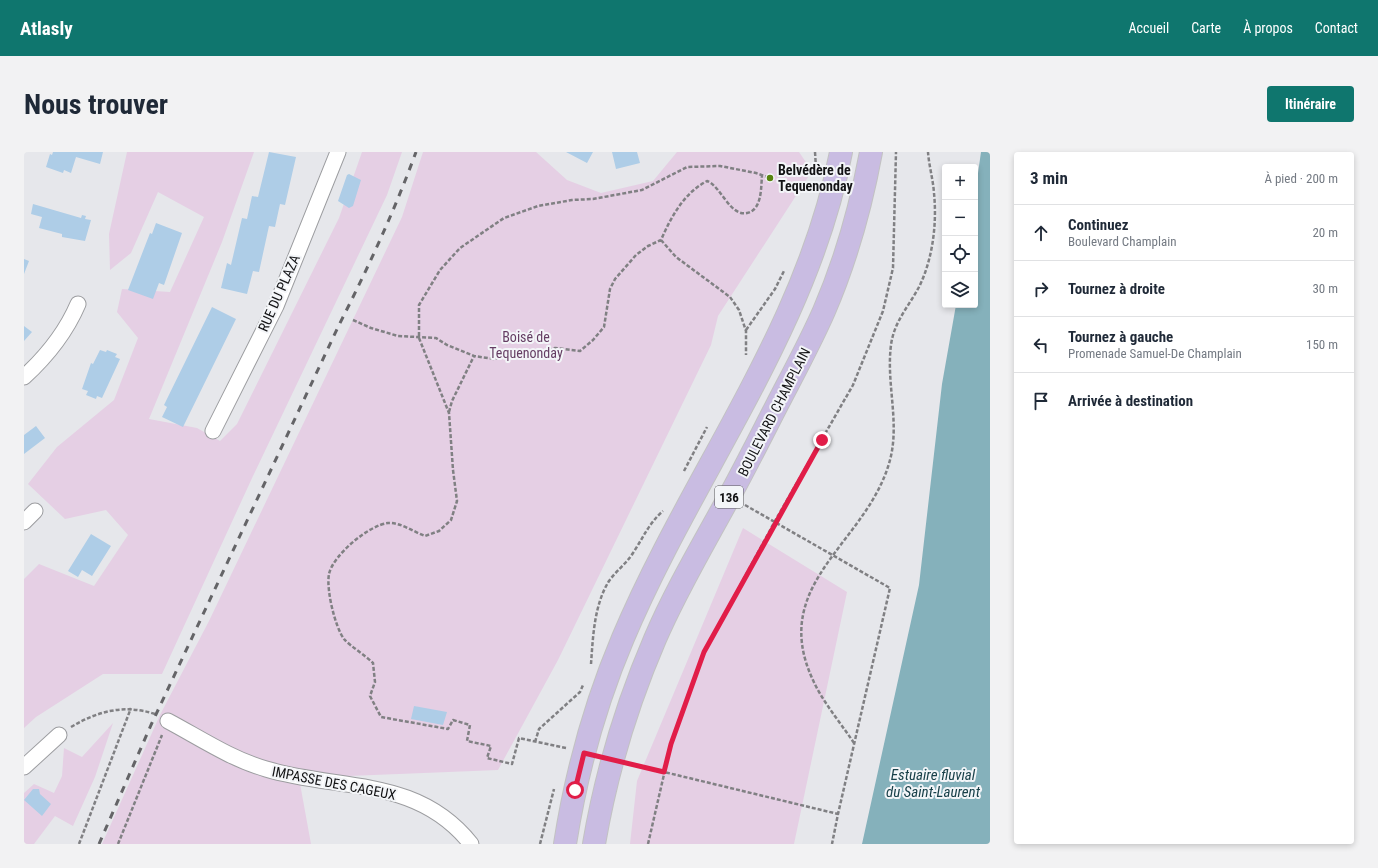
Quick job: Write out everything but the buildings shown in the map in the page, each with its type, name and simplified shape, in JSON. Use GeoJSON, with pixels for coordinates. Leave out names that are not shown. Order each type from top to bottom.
{"type":"FeatureCollection","features":[{"type":"Feature","properties":{"kind":"main road","name":"136"},"geometry":{"type":"LineString","coordinates":[[565,844],[569,816],[574,751],[640,602],[774,346],[795,299],[815,248],[836,181],[841,152]]}},
{"type":"Feature","properties":{"kind":"main road","name":"BOULEVARD CHAMPLAIN"},"geometry":{"type":"LineString","coordinates":[[594,844],[621,730],[655,639],[679,589],[730,496],[806,349],[824,310],[844,258],[865,186],[871,152]]}},
{"type":"Feature","properties":{"kind":"street","name":"RUE DU PLAZA"},"geometry":{"type":"LineString","coordinates":[[212,431],[276,306],[338,152]]}},
{"type":"Feature","properties":{"kind":"street"},"geometry":{"type":"LineString","coordinates":[[24,377],[42,361],[70,323],[78,304]]}},
{"type":"Feature","properties":{"kind":"street"},"geometry":{"type":"LineString","coordinates":[[24,522],[35,511]]}},
{"type":"Feature","properties":{"kind":"street","name":"IMPASSE DES CAGEUX"},"geometry":{"type":"LineString","coordinates":[[168,721],[238,759],[264,769],[299,778],[390,791],[418,802],[439,813],[471,844]]}},
{"type":"Feature","properties":{"kind":"street"},"geometry":{"type":"LineString","coordinates":[[24,767],[59,735]]}},
{"type":"Feature","properties":{"kind":"path"},"geometry":{"type":"LineString","coordinates":[[815,152],[817,174]]}},
{"type":"Feature","properties":{"kind":"path"},"geometry":{"type":"LineString","coordinates":[[648,844],[671,744],[704,652],[775,522],[854,385],[883,311],[893,268],[896,152]]}},
{"type":"Feature","properties":{"kind":"path"},"geometry":{"type":"LineString","coordinates":[[854,742],[822,698],[812,679],[804,659],[801,637],[801,618],[805,602],[812,586],[834,554],[865,514],[880,487],[890,460],[894,414],[890,361],[891,344],[896,325],[920,285],[934,235],[934,192],[928,152]]}},
{"type":"Feature","properties":{"kind":"path"},"geometry":{"type":"LineString","coordinates":[[449,413],[440,394],[419,338],[419,305],[440,270],[460,248],[504,218],[538,206],[572,200],[593,199],[642,190],[687,168],[720,166],[770,178]]}},
{"type":"Feature","properties":{"kind":"path"},"geometry":{"type":"LineString","coordinates":[[353,320],[370,328],[398,336],[436,338],[447,345],[474,356],[494,359],[512,356],[526,357],[555,348],[580,351],[593,340],[604,327],[610,288],[615,279],[636,255],[648,246],[661,240],[676,209],[698,186],[707,181],[714,184],[733,209],[744,214],[751,212],[758,204],[762,175]]}},
{"type":"Feature","properties":{"kind":"path"},"geometry":{"type":"LineString","coordinates":[[661,240],[676,257],[730,297],[739,310],[746,331],[746,358]]}},
{"type":"Feature","properties":{"kind":"path"},"geometry":{"type":"LineString","coordinates":[[746,331],[775,289],[786,267]]}},
{"type":"Feature","properties":{"kind":"path"},"geometry":{"type":"LineString","coordinates":[[474,356],[452,401],[449,413],[452,470],[457,501],[451,520],[439,531],[425,536],[401,526],[388,523],[372,529],[338,555],[329,574],[331,600],[336,620],[344,639],[372,663],[375,682],[370,696],[381,717],[448,729],[453,720],[470,725],[467,741],[491,746],[487,758],[512,764],[519,738],[574,751]]}},
{"type":"Feature","properties":{"kind":"path"},"geometry":{"type":"LineString","coordinates":[[682,478],[686,465],[709,425]]}},
{"type":"Feature","properties":{"kind":"path"},"geometry":{"type":"LineString","coordinates":[[730,496],[834,554],[890,588],[832,844]]}},
{"type":"Feature","properties":{"kind":"path"},"geometry":{"type":"LineString","coordinates":[[591,665],[592,640],[598,606],[609,581],[628,561],[652,520],[667,507]]}},
{"type":"Feature","properties":{"kind":"path"},"geometry":{"type":"LineString","coordinates":[[535,742],[539,729],[580,692],[587,678]]}},
{"type":"Feature","properties":{"kind":"path"},"geometry":{"type":"LineString","coordinates":[[79,844],[131,708]]}},
{"type":"Feature","properties":{"kind":"path"},"geometry":{"type":"LineString","coordinates":[[59,735],[97,714],[131,708],[160,715],[168,721],[151,759],[118,844]]}},
{"type":"Feature","properties":{"kind":"path"},"geometry":{"type":"LineString","coordinates":[[563,755],[574,751]]}},
{"type":"Feature","properties":{"kind":"path"},"geometry":{"type":"LineString","coordinates":[[613,759],[838,814]]}},
{"type":"Feature","properties":{"kind":"path"},"geometry":{"type":"LineString","coordinates":[[540,844],[555,785]]}},
{"type":"Feature","properties":{"kind":"green space"},"geometry":{"type":"Polygon","coordinates":[[[127,152],[254,152],[222,242],[149,419],[197,428],[220,441],[237,424],[339,218],[362,152],[402,152],[387,195],[253,476],[162,674],[103,674],[36,717],[24,728],[24,579],[39,564],[94,586],[128,535],[106,510],[65,519],[28,484],[57,447],[114,400],[138,338],[117,312],[122,289],[170,292],[204,217],[158,192],[131,253],[110,270],[109,234],[127,152]]]}},
{"type":"Feature","properties":{"kind":"green space","name":"Boisé de Tequenonday"},"geometry":{"type":"Polygon","coordinates":[[[423,152],[536,152],[567,180],[601,193],[653,181],[677,152],[799,152],[812,171],[718,316],[711,345],[558,660],[498,770],[299,778],[311,844],[102,844],[160,715],[209,621],[402,217],[423,152]]]}},
{"type":"Feature","properties":{"kind":"green space"},"geometry":{"type":"Polygon","coordinates":[[[743,528],[847,592],[794,844],[630,844],[637,781],[743,528]]]}},
{"type":"Feature","properties":{"kind":"green space"},"geometry":{"type":"Polygon","coordinates":[[[113,723],[95,777],[73,826],[55,816],[34,844],[24,844],[24,793],[34,784],[54,793],[62,776],[64,748],[82,757],[113,723]]]}},
{"type":"Feature","properties":{"kind":"water","name":"Estuaire fluvial du Saint-Laurent"},"geometry":{"type":"Polygon","coordinates":[[[981,152],[990,152],[990,844],[862,844],[919,585],[942,384],[955,308],[978,308],[978,173],[981,152]]]}},
{"type":"Feature","properties":{"kind":"railway"},"geometry":{"type":"LineString","coordinates":[[99,844],[151,725],[380,240],[416,152]]}},
{"type":"Feature","properties":{"kind":"place","name":"Belvédère de Tequenonday"},"geometry":{"type":"Point","coordinates":[770,178]}},
{"type":"Feature","properties":{"kind":"route"},"geometry":{"type":"LineString","coordinates":[[575,790],[584,753],[664,772],[671,744],[704,652],[822,440]]}}]}
